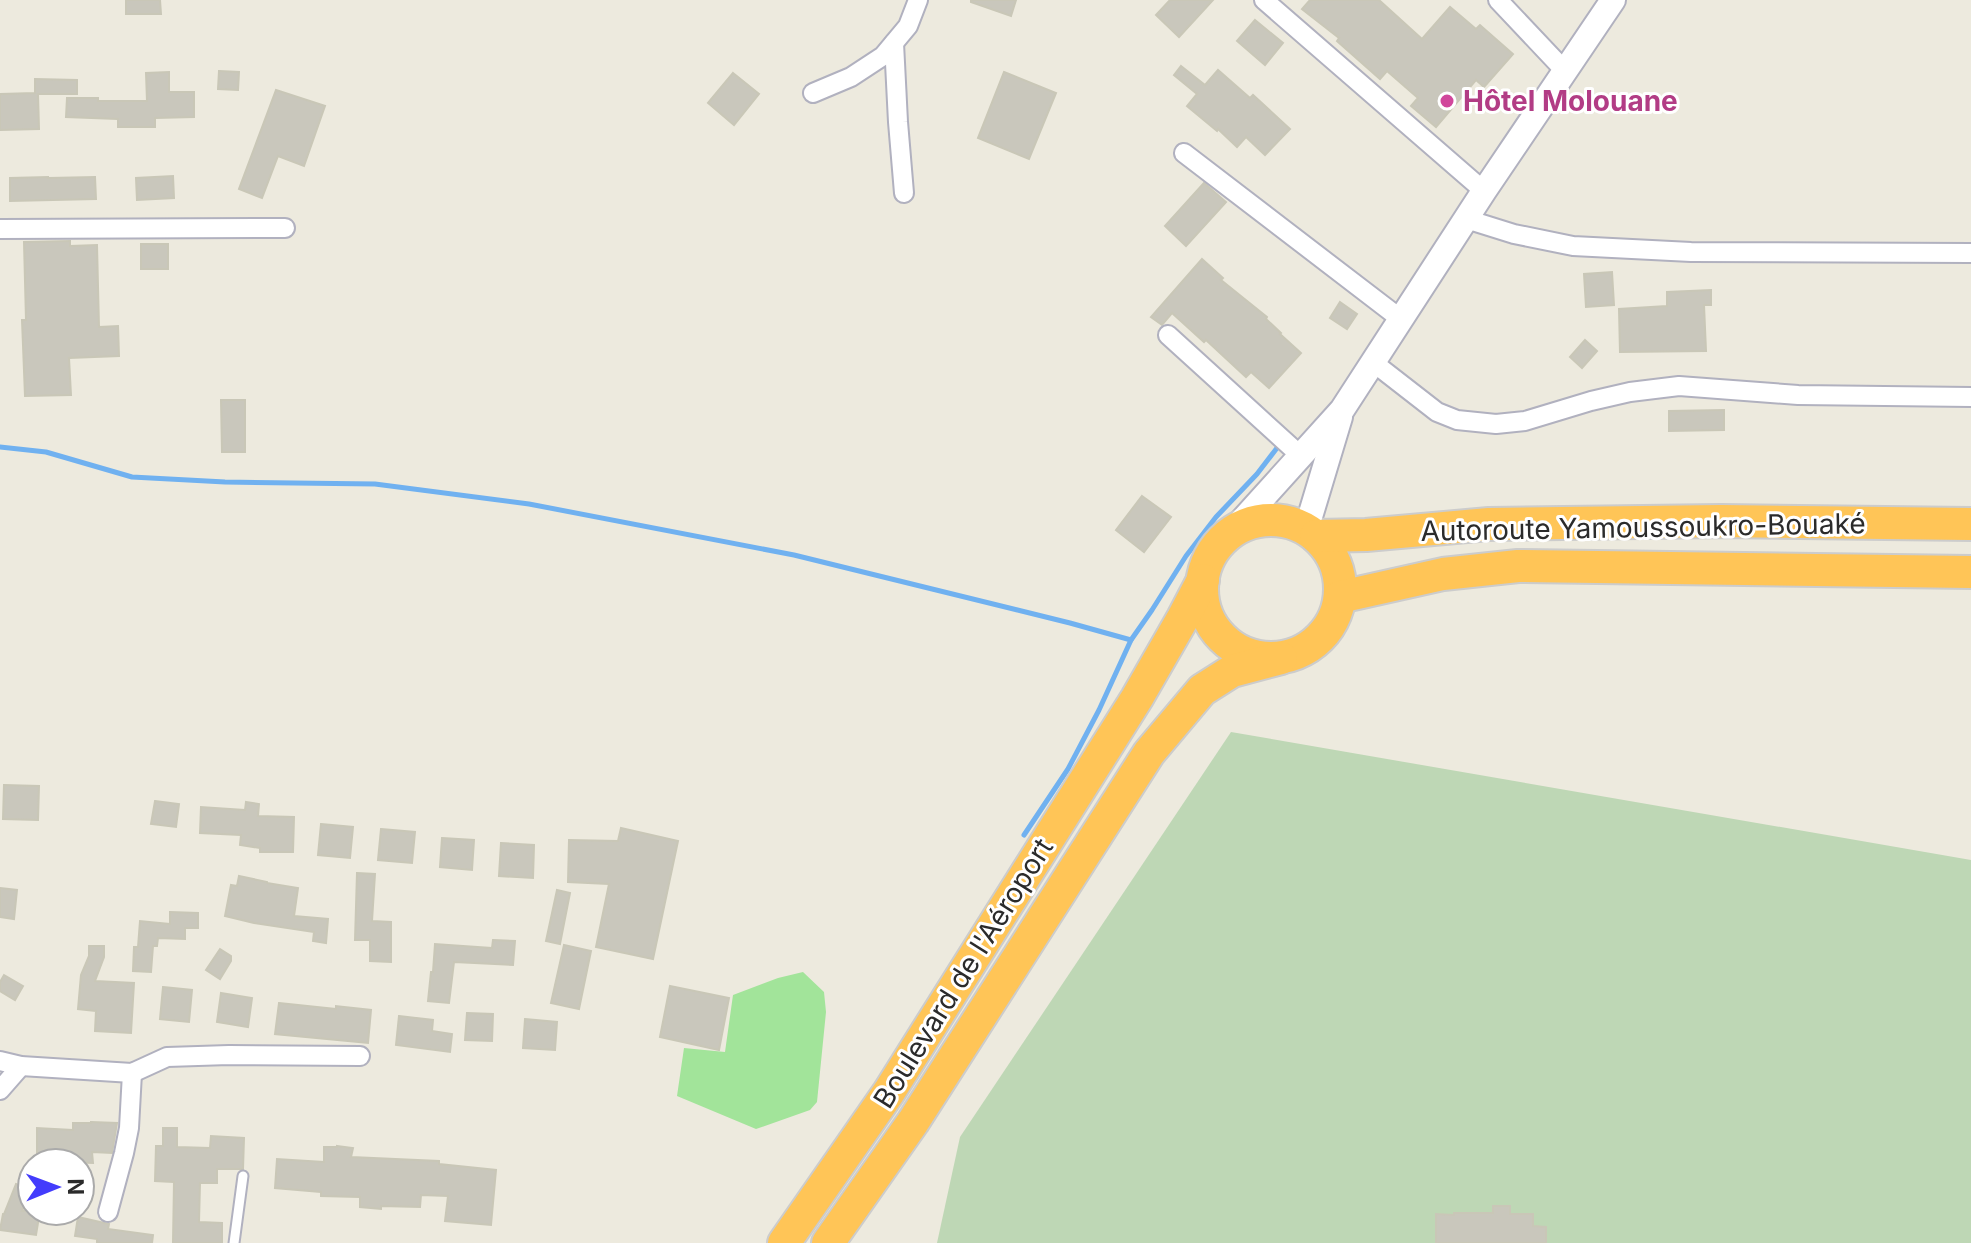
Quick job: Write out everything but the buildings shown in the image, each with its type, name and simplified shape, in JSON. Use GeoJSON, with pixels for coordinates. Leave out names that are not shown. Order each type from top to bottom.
{"type":"FeatureCollection","features":[{"type":"Feature","properties":{"kind":"highway"},"geometry":{"type":"LineString","coordinates":[[1274,519],[1296,524],[1311,533],[1331,553],[1339,574],[1340,597],[1334,619],[1321,637],[1303,651],[1281,658],[1260,658],[1240,651],[1223,639],[1210,621],[1203,601],[1207,562],[1217,546],[1231,533],[1251,522],[1274,519]]}},
{"type":"Feature","properties":{"kind":"highway","name":"Autoroute Yamoussoukro-Bouaké"},"geometry":{"type":"LineString","coordinates":[[1311,533],[1366,535],[1489,524],[1721,521],[1971,524]]}},
{"type":"Feature","properties":{"kind":"highway","name":"Autoroute Yamoussoukro-Bouaké"},"geometry":{"type":"LineString","coordinates":[[1340,597],[1443,574],[1518,566],[1971,572]]}},
{"type":"Feature","properties":{"kind":"highway","name":"Boulevard de l'Aéroport"},"geometry":{"type":"LineString","coordinates":[[784,1243],[889,1092],[1137,698],[1203,580]]}},
{"type":"Feature","properties":{"kind":"highway","name":"Boulevard de l'Aéroport"},"geometry":{"type":"LineString","coordinates":[[828,1243],[913,1122],[1149,753],[1202,690],[1232,671],[1281,658]]}},
{"type":"Feature","properties":{"kind":"street"},"geometry":{"type":"LineString","coordinates":[[813,93],[851,77],[883,56],[908,26],[918,0]]}},
{"type":"Feature","properties":{"kind":"street"},"geometry":{"type":"LineString","coordinates":[[1264,0],[1484,191]]}},
{"type":"Feature","properties":{"kind":"street"},"geometry":{"type":"LineString","coordinates":[[1498,0],[1565,71]]}},
{"type":"Feature","properties":{"kind":"street"},"geometry":{"type":"LineString","coordinates":[[1231,533],[1342,410],[1613,0]]}},
{"type":"Feature","properties":{"kind":"street"},"geometry":{"type":"LineString","coordinates":[[894,43],[904,193]]}},
{"type":"Feature","properties":{"kind":"street"},"geometry":{"type":"LineString","coordinates":[[1184,153],[1402,320]]}},
{"type":"Feature","properties":{"kind":"street"},"geometry":{"type":"LineString","coordinates":[[1466,219],[1514,234],[1573,246],[1691,252],[1971,253]]}},
{"type":"Feature","properties":{"kind":"street"},"geometry":{"type":"LineString","coordinates":[[0,229],[285,228]]}},
{"type":"Feature","properties":{"kind":"street"},"geometry":{"type":"LineString","coordinates":[[1168,335],[1301,456]]}},
{"type":"Feature","properties":{"kind":"street"},"geometry":{"type":"LineString","coordinates":[[1374,363],[1437,412],[1457,420],[1496,424],[1525,421],[1630,392],[1679,386],[1798,395],[1971,397]]}},
{"type":"Feature","properties":{"kind":"street"},"geometry":{"type":"LineString","coordinates":[[1311,533],[1342,410]]}},
{"type":"Feature","properties":{"kind":"street"},"geometry":{"type":"LineString","coordinates":[[0,1061],[21,1066],[132,1073],[167,1057],[360,1056]]}},
{"type":"Feature","properties":{"kind":"street"},"geometry":{"type":"LineString","coordinates":[[0,1090],[21,1066]]}},
{"type":"Feature","properties":{"kind":"street"},"geometry":{"type":"LineString","coordinates":[[108,1212],[129,1128],[132,1073]]}},
{"type":"Feature","properties":{"kind":"lane"},"geometry":{"type":"LineString","coordinates":[[234,1243],[243,1176]]}},
{"type":"Feature","properties":{"kind":"green space"},"geometry":{"type":"Polygon","coordinates":[[[1231,732],[1971,860],[1971,1243],[937,1243],[960,1137],[1231,732]]]}},
{"type":"Feature","properties":{"kind":"green space"},"geometry":{"type":"Polygon","coordinates":[[[803,972],[824,992],[826,1012],[817,1102],[810,1110],[756,1129],[677,1096],[684,1048],[725,1052],[733,995],[803,972]]]}},
{"type":"Feature","properties":{"kind":"waterway"},"geometry":{"type":"LineString","coordinates":[[1024,835],[1068,769],[1131,640],[1186,556],[1280,444]]}},
{"type":"Feature","properties":{"kind":"waterway"},"geometry":{"type":"LineString","coordinates":[[0,447],[46,452],[132,477],[375,484],[529,504],[794,555],[1131,640]]}},
{"type":"Feature","properties":{"kind":"place","name":"Hôtel Molouane"},"geometry":{"type":"Point","coordinates":[1447,101]}}]}
